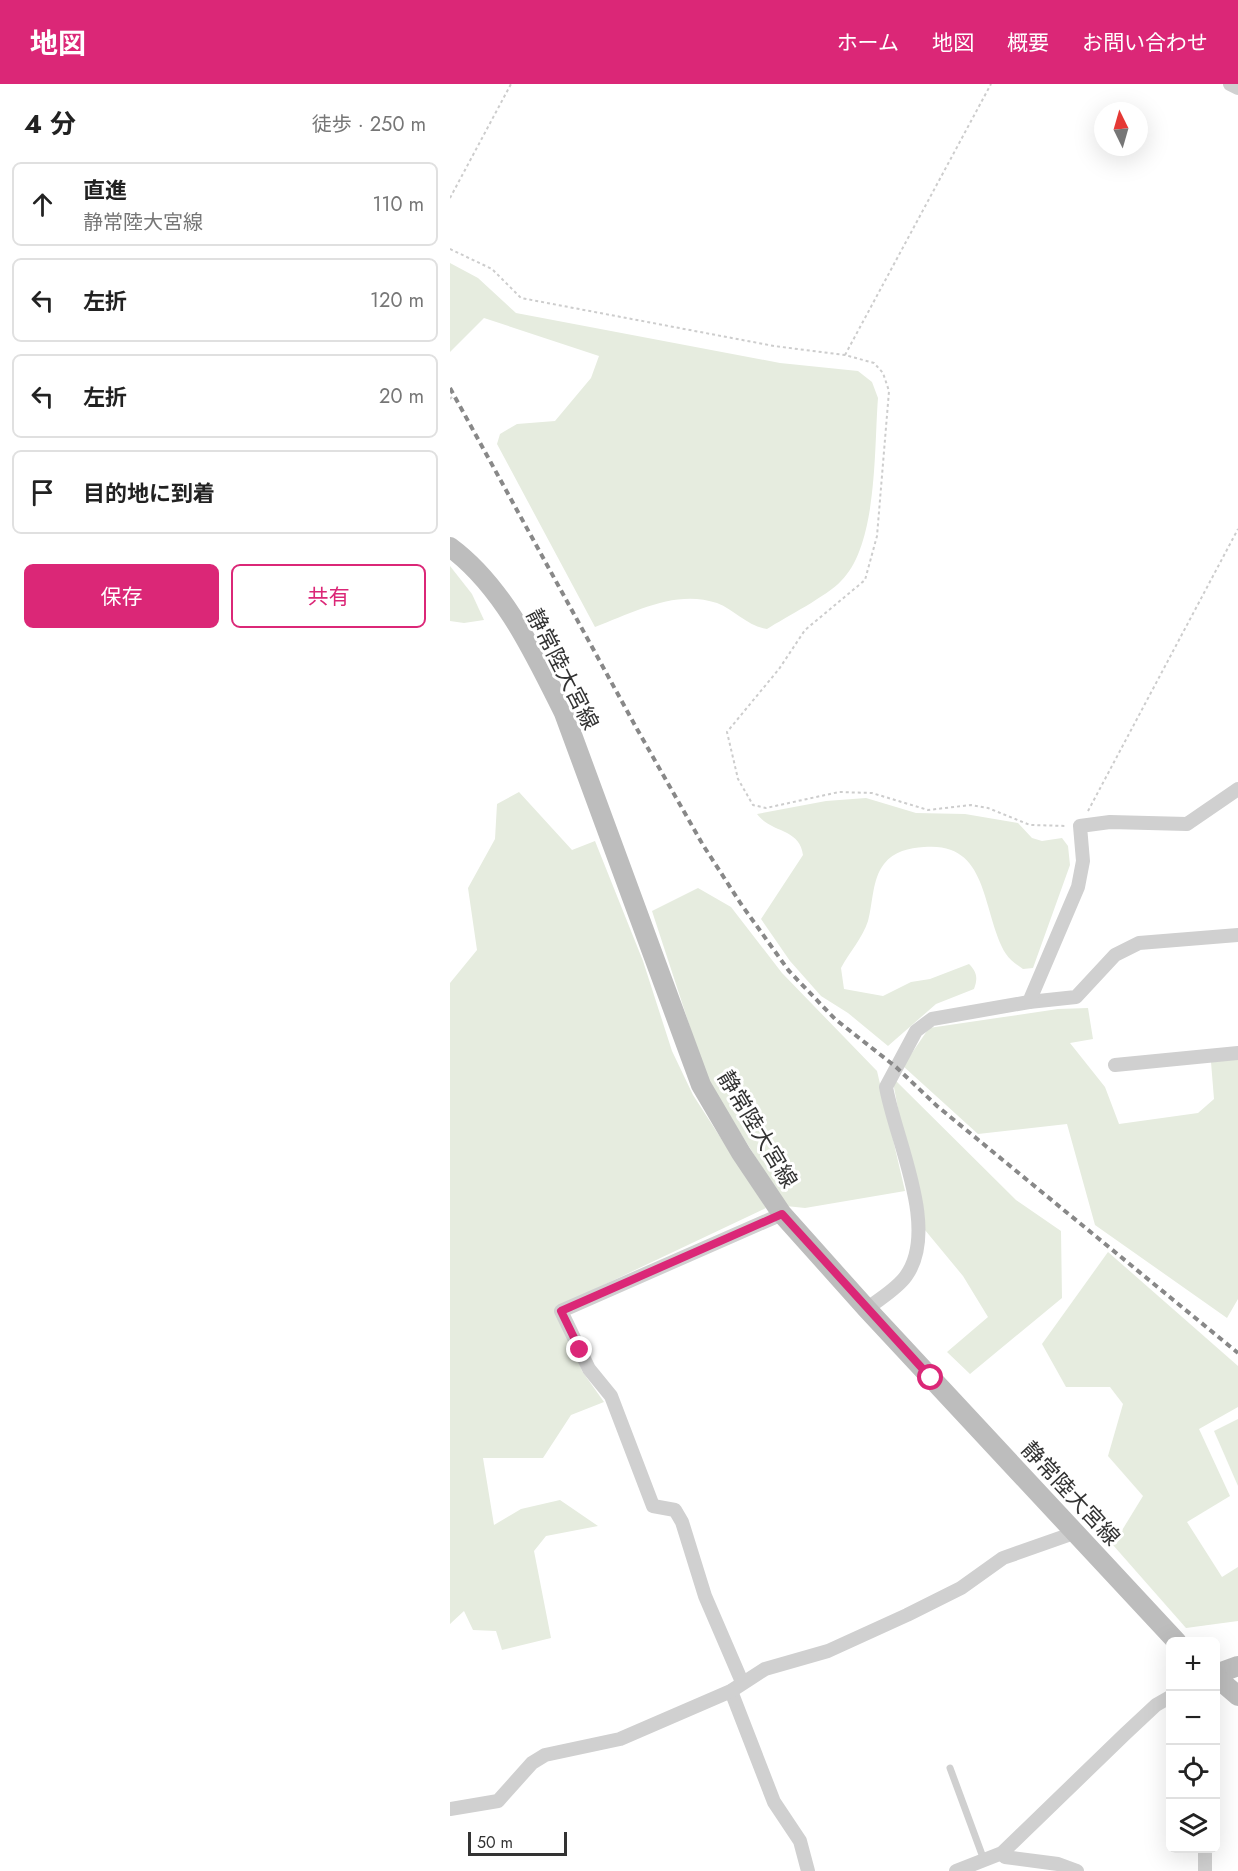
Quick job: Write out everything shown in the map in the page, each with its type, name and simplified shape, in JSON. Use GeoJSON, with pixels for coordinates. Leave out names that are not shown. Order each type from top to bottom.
{"type":"FeatureCollection","features":[{"type":"Feature","properties":{"kind":"main road","name":"静常陸大宮線"},"geometry":{"type":"LineString","coordinates":[[450,547],[464,557],[502,603],[534,654],[564,713],[700,1085],[782,1214],[1074,1533],[1174,1637]]}},
{"type":"Feature","properties":{"kind":"main road"},"geometry":{"type":"LineString","coordinates":[[1220,1674],[1238,1666]]}},
{"type":"Feature","properties":{"kind":"main road"},"geometry":{"type":"LineString","coordinates":[[1220,1680],[1238,1696]]}},
{"type":"Feature","properties":{"kind":"street"},"geometry":{"type":"LineString","coordinates":[[1230,84],[1238,88]]}},
{"type":"Feature","properties":{"kind":"street"},"geometry":{"type":"LineString","coordinates":[[1029,1002],[1078,887],[1083,861],[1080,826],[1110,822],[1165,826],[1187,824],[1238,789]]}},
{"type":"Feature","properties":{"kind":"street"},"geometry":{"type":"LineString","coordinates":[[867,1309],[905,1278],[915,1260],[919,1244],[915,1199],[886,1087],[916,1031],[932,1019],[1029,1002],[1076,997],[1115,955],[1139,943],[1166,938],[1238,935]]}},
{"type":"Feature","properties":{"kind":"street"},"geometry":{"type":"LineString","coordinates":[[1115,1065],[1238,1053]]}},
{"type":"Feature","properties":{"kind":"street"},"geometry":{"type":"LineString","coordinates":[[782,1214],[561,1311],[589,1369],[611,1396],[653,1506],[675,1510],[682,1522],[774,1802],[800,1841],[808,1871]]}},
{"type":"Feature","properties":{"kind":"street"},"geometry":{"type":"LineString","coordinates":[[450,1809],[498,1801],[532,1763],[546,1755],[620,1739],[736,1687],[781,1662],[828,1651],[908,1616],[961,1588],[1004,1558],[1074,1533]]}},
{"type":"Feature","properties":{"kind":"street"},"geometry":{"type":"LineString","coordinates":[[963,1870],[1002,1853],[1125,1734],[1156,1705],[1166,1699]]}},
{"type":"Feature","properties":{"kind":"street"},"geometry":{"type":"LineString","coordinates":[[1002,1853],[1005,1857],[1058,1864],[1077,1871]]}},
{"type":"Feature","properties":{"kind":"street"},"geometry":{"type":"LineString","coordinates":[[1205,1853],[1205,1871]]}},
{"type":"Feature","properties":{"kind":"lane"},"geometry":{"type":"LineString","coordinates":[[950,1768],[984,1860]]}},
{"type":"Feature","properties":{"kind":"path"},"geometry":{"type":"LineString","coordinates":[[450,198],[511,84]]}},
{"type":"Feature","properties":{"kind":"path"},"geometry":{"type":"LineString","coordinates":[[845,355],[991,84]]}},
{"type":"Feature","properties":{"kind":"path"},"geometry":{"type":"LineString","coordinates":[[450,249],[492,269],[521,298],[774,346],[845,355],[874,363],[884,373],[889,392],[877,536],[865,580],[805,630],[779,669],[727,732],[742,790],[753,805],[766,808],[839,792],[872,793],[928,810],[971,804],[988,808],[1030,825],[1080,826],[1238,529]]}},
{"type":"Feature","properties":{"kind":"path"},"geometry":{"type":"LineString","coordinates":[[450,399],[453,395]]}},
{"type":"Feature","properties":{"kind":"shaded area"},"geometry":{"type":"Polygon","coordinates":[[[450,263],[478,278],[516,313],[780,363],[858,371],[872,382],[878,398],[872,495],[862,544],[853,565],[841,581],[816,600],[767,629],[753,625],[717,603],[702,599],[671,600],[655,604],[595,627],[497,444],[500,434],[517,424],[555,421],[591,378],[599,356],[484,318],[450,352],[450,263]]]}},
{"type":"Feature","properties":{"kind":"shaded area"},"geometry":{"type":"Polygon","coordinates":[[[450,566],[472,594],[484,620],[464,623],[450,621],[450,566]]]}},
{"type":"Feature","properties":{"kind":"shaded area"},"geometry":{"type":"Polygon","coordinates":[[[519,792],[572,850],[595,841],[643,961],[672,1051],[693,1095],[766,1208],[557,1307],[582,1371],[604,1402],[571,1415],[543,1458],[483,1458],[494,1525],[521,1509],[560,1500],[598,1526],[546,1536],[534,1551],[551,1638],[502,1650],[496,1631],[473,1630],[464,1611],[450,1624],[450,983],[477,950],[468,888],[495,839],[497,804],[519,792]]]}},
{"type":"Feature","properties":{"kind":"shaded area"},"geometry":{"type":"Polygon","coordinates":[[[866,798],[916,813],[965,814],[1018,823],[1032,838],[1042,841],[1062,838],[1068,846],[1070,865],[1033,968],[1023,969],[1006,954],[980,882],[972,867],[961,855],[945,848],[924,847],[902,851],[892,856],[884,864],[877,877],[866,927],[841,968],[844,989],[883,996],[911,982],[930,979],[969,964],[976,978],[974,989],[936,1004],[888,1046],[848,1013],[821,996],[790,961],[761,919],[803,855],[797,840],[770,825],[757,814],[826,801],[866,798]]]}},
{"type":"Feature","properties":{"kind":"shaded area"},"geometry":{"type":"Polygon","coordinates":[[[698,888],[731,907],[782,973],[877,1071],[905,1191],[805,1208],[786,1206],[707,1079],[652,911],[698,888]]]}},
{"type":"Feature","properties":{"kind":"shaded area"},"geometry":{"type":"Polygon","coordinates":[[[1088,1008],[1093,1039],[1070,1043],[1105,1087],[1119,1124],[1198,1113],[1214,1099],[1211,1062],[1238,1059],[1238,1299],[1227,1318],[1095,1225],[1067,1124],[978,1134],[903,1066],[929,1028],[1058,1009],[1088,1008]]]}},
{"type":"Feature","properties":{"kind":"shaded area"},"geometry":{"type":"Polygon","coordinates":[[[892,1077],[1016,1200],[1061,1231],[1062,1298],[970,1374],[947,1352],[988,1317],[963,1276],[920,1224],[892,1077]]]}},
{"type":"Feature","properties":{"kind":"shaded area"},"geometry":{"type":"Polygon","coordinates":[[[1108,1252],[1238,1366],[1238,1407],[1199,1429],[1230,1496],[1187,1522],[1222,1577],[1238,1567],[1238,1621],[1186,1628],[1113,1545],[1143,1496],[1108,1456],[1123,1404],[1110,1387],[1066,1387],[1042,1344],[1108,1252]]]}},
{"type":"Feature","properties":{"kind":"shaded area"},"geometry":{"type":"Polygon","coordinates":[[[1238,1419],[1238,1486],[1214,1431],[1238,1419]]]}},
{"type":"Feature","properties":{"kind":"railway"},"geometry":{"type":"LineString","coordinates":[[450,388],[703,845],[741,904],[789,971],[835,1019],[896,1067],[937,1106],[1238,1353]]}},
{"type":"Feature","properties":{"kind":"route"},"geometry":{"type":"LineString","coordinates":[[580,1350],[561,1311],[782,1214],[931,1378]]}}]}
